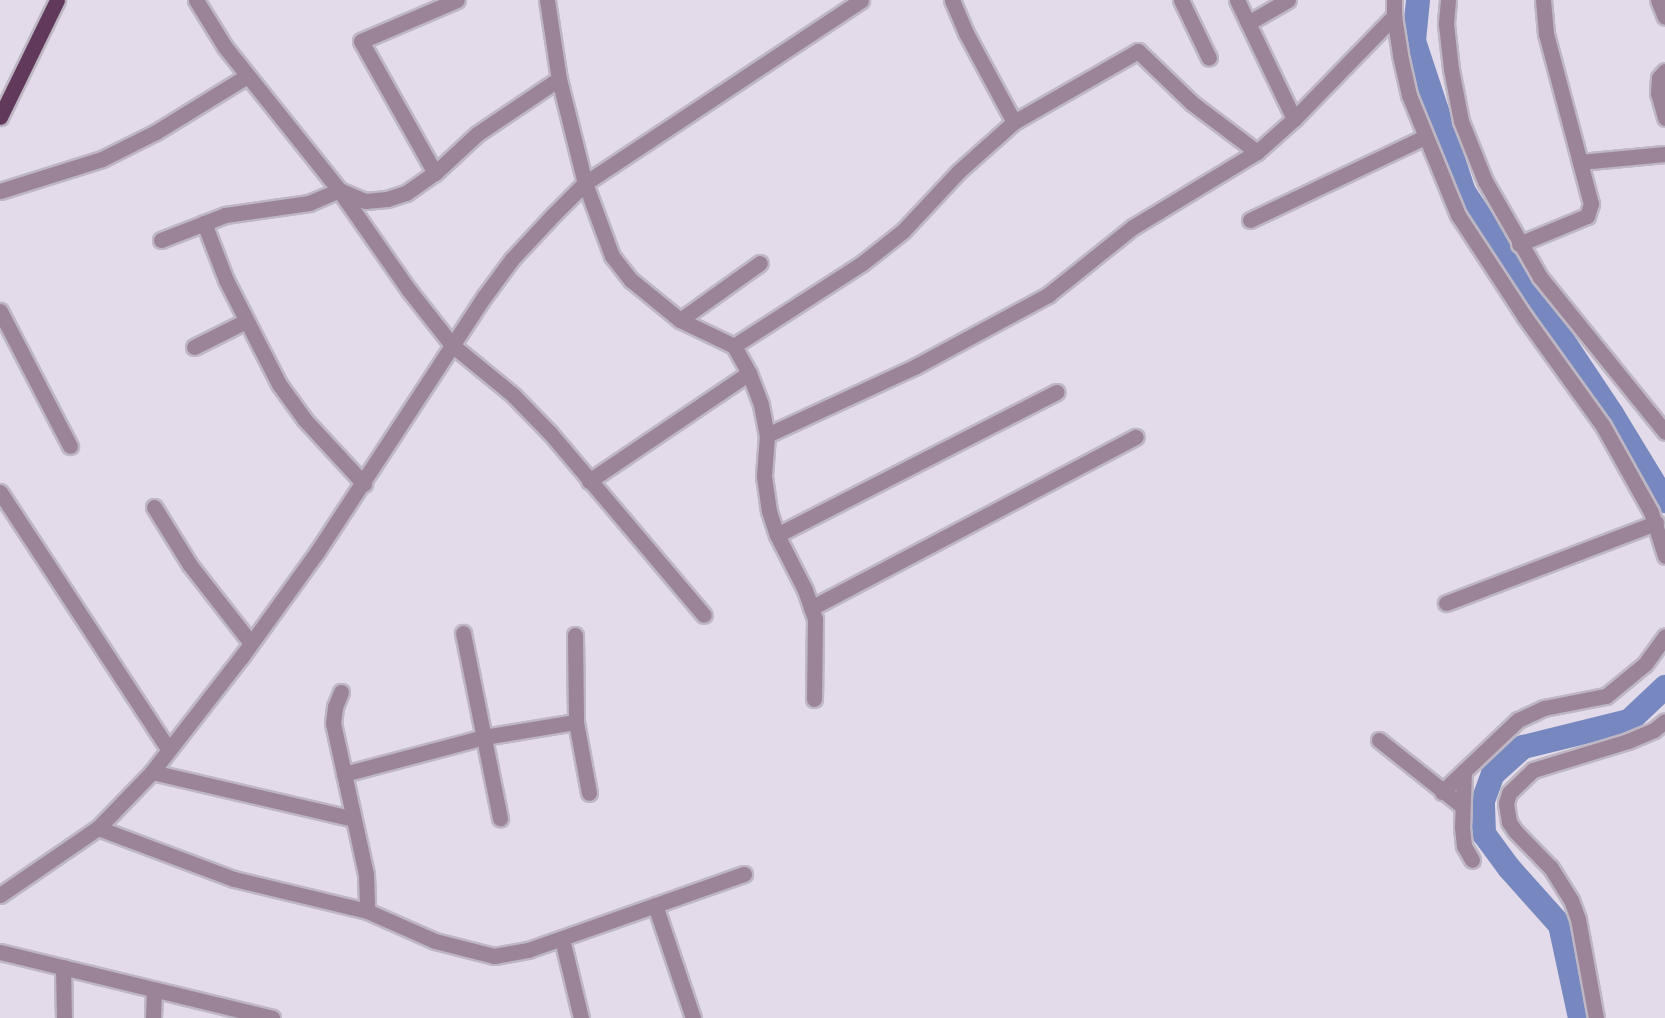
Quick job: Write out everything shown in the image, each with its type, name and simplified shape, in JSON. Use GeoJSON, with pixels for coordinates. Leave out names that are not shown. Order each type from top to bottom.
{"type":"FeatureCollection","features":[{"type":"Feature","properties":{"kind":"main road"},"geometry":{"type":"LineString","coordinates":[[0,117],[57,0]]}},
{"type":"Feature","properties":{"kind":"street"},"geometry":{"type":"LineString","coordinates":[[196,0],[216,34],[247,76],[339,190],[408,289],[452,345],[513,395],[550,433],[705,615]]}},
{"type":"Feature","properties":{"kind":"street"},"geometry":{"type":"LineString","coordinates":[[435,173],[361,41],[457,0]]}},
{"type":"Feature","properties":{"kind":"street"},"geometry":{"type":"LineString","coordinates":[[548,0],[559,79],[585,183],[612,256],[631,280],[680,320],[734,346],[749,373],[761,405],[767,435],[764,476],[769,511],[777,535],[805,590],[815,619],[814,699]]}},
{"type":"Feature","properties":{"kind":"street"},"geometry":{"type":"LineString","coordinates":[[0,895],[98,828],[152,772],[251,643],[364,484],[452,345],[512,259],[585,183],[861,0]]}},
{"type":"Feature","properties":{"kind":"street"},"geometry":{"type":"LineString","coordinates":[[952,0],[966,33],[1014,122]]}},
{"type":"Feature","properties":{"kind":"street"},"geometry":{"type":"LineString","coordinates":[[1181,0],[1209,58]]}},
{"type":"Feature","properties":{"kind":"street"},"geometry":{"type":"LineString","coordinates":[[1237,0],[1294,119]]}},
{"type":"Feature","properties":{"kind":"street"},"geometry":{"type":"LineString","coordinates":[[1248,23],[1288,0]]}},
{"type":"Feature","properties":{"kind":"street"},"geometry":{"type":"LineString","coordinates":[[1395,0],[1394,16],[1409,95],[1458,215],[1524,316],[1603,426],[1656,523],[1665,556]]}},
{"type":"Feature","properties":{"kind":"street"},"geometry":{"type":"LineString","coordinates":[[1448,0],[1446,24],[1451,69],[1461,121],[1485,181],[1519,244],[1540,277],[1665,432]]}},
{"type":"Feature","properties":{"kind":"street"},"geometry":{"type":"LineString","coordinates":[[1519,244],[1590,213],[1591,204],[1546,34],[1544,0]]}},
{"type":"Feature","properties":{"kind":"street"},"geometry":{"type":"LineString","coordinates":[[1658,0],[1665,17]]}},
{"type":"Feature","properties":{"kind":"street"},"geometry":{"type":"LineString","coordinates":[[767,435],[916,366],[1048,295],[1133,227],[1257,152],[1294,119],[1394,16]]}},
{"type":"Feature","properties":{"kind":"street"},"geometry":{"type":"LineString","coordinates":[[734,346],[861,264],[903,231],[959,171],[1014,122],[1138,51],[1192,103],[1257,152]]}},
{"type":"Feature","properties":{"kind":"street"},"geometry":{"type":"LineString","coordinates":[[1665,71],[1659,78],[1658,93],[1665,118]]}},
{"type":"Feature","properties":{"kind":"street"},"geometry":{"type":"LineString","coordinates":[[0,191],[102,159],[156,132],[247,76]]}},
{"type":"Feature","properties":{"kind":"street"},"geometry":{"type":"LineString","coordinates":[[161,240],[225,215],[309,203],[339,190],[365,201],[387,200],[406,193],[435,173],[477,134],[559,79]]}},
{"type":"Feature","properties":{"kind":"street"},"geometry":{"type":"LineString","coordinates":[[1250,220],[1425,137]]}},
{"type":"Feature","properties":{"kind":"street"},"geometry":{"type":"LineString","coordinates":[[1580,162],[1665,154]]}},
{"type":"Feature","properties":{"kind":"street"},"geometry":{"type":"LineString","coordinates":[[204,223],[246,321],[279,384],[295,407],[364,484]]}},
{"type":"Feature","properties":{"kind":"street"},"geometry":{"type":"LineString","coordinates":[[680,320],[760,264]]}},
{"type":"Feature","properties":{"kind":"street"},"geometry":{"type":"LineString","coordinates":[[0,311],[70,446]]}},
{"type":"Feature","properties":{"kind":"street"},"geometry":{"type":"LineString","coordinates":[[194,346],[246,321]]}},
{"type":"Feature","properties":{"kind":"street"},"geometry":{"type":"LineString","coordinates":[[589,481],[749,373]]}},
{"type":"Feature","properties":{"kind":"street"},"geometry":{"type":"LineString","coordinates":[[777,535],[1057,392]]}},
{"type":"Feature","properties":{"kind":"street"},"geometry":{"type":"LineString","coordinates":[[811,608],[1136,437]]}},
{"type":"Feature","properties":{"kind":"street"},"geometry":{"type":"LineString","coordinates":[[0,492],[169,750]]}},
{"type":"Feature","properties":{"kind":"street"},"geometry":{"type":"LineString","coordinates":[[154,507],[190,565],[251,643]]}},
{"type":"Feature","properties":{"kind":"street"},"geometry":{"type":"LineString","coordinates":[[1446,603],[1656,523]]}},
{"type":"Feature","properties":{"kind":"street"},"geometry":{"type":"LineString","coordinates":[[463,633],[500,818]]}},
{"type":"Feature","properties":{"kind":"street"},"geometry":{"type":"LineString","coordinates":[[575,635],[576,722],[589,793]]}},
{"type":"Feature","properties":{"kind":"street"},"geometry":{"type":"LineString","coordinates":[[1442,792],[1518,720],[1544,708],[1606,696],[1624,684],[1645,664],[1665,636]]}},
{"type":"Feature","properties":{"kind":"street"},"geometry":{"type":"LineString","coordinates":[[341,692],[335,707],[333,723],[366,874],[367,911]]}},
{"type":"Feature","properties":{"kind":"street"},"geometry":{"type":"LineString","coordinates":[[1596,1018],[1578,919],[1570,900],[1550,867],[1509,822],[1506,803],[1509,793],[1533,770],[1628,741],[1654,730],[1665,721]]}},
{"type":"Feature","properties":{"kind":"street"},"geometry":{"type":"LineString","coordinates":[[344,774],[484,737],[576,722]]}},
{"type":"Feature","properties":{"kind":"street"},"geometry":{"type":"LineString","coordinates":[[1378,740],[1462,806]]}},
{"type":"Feature","properties":{"kind":"street"},"geometry":{"type":"LineString","coordinates":[[1464,771],[1462,806],[1464,846],[1472,860]]}},
{"type":"Feature","properties":{"kind":"street"},"geometry":{"type":"LineString","coordinates":[[152,772],[354,819]]}},
{"type":"Feature","properties":{"kind":"street"},"geometry":{"type":"LineString","coordinates":[[98,828],[234,879],[367,911],[435,941],[494,956],[528,950],[562,939],[744,874]]}},
{"type":"Feature","properties":{"kind":"street"},"geometry":{"type":"LineString","coordinates":[[655,905],[693,1018]]}},
{"type":"Feature","properties":{"kind":"street"},"geometry":{"type":"LineString","coordinates":[[562,939],[581,1018]]}},
{"type":"Feature","properties":{"kind":"street"},"geometry":{"type":"LineString","coordinates":[[0,952],[246,1015],[272,1018]]}},
{"type":"Feature","properties":{"kind":"street"},"geometry":{"type":"LineString","coordinates":[[63,967],[64,1018]]}},
{"type":"Feature","properties":{"kind":"street"},"geometry":{"type":"LineString","coordinates":[[153,1018],[154,990]]}},
{"type":"Feature","properties":{"kind":"waterway"},"geometry":{"type":"LineString","coordinates":[[1418,0],[1414,41],[1464,192],[1612,414],[1665,501]]}},
{"type":"Feature","properties":{"kind":"waterway"},"geometry":{"type":"LineString","coordinates":[[1580,1018],[1560,925],[1509,868],[1484,834],[1483,801],[1493,774],[1523,747],[1629,721],[1665,687]]}}]}
